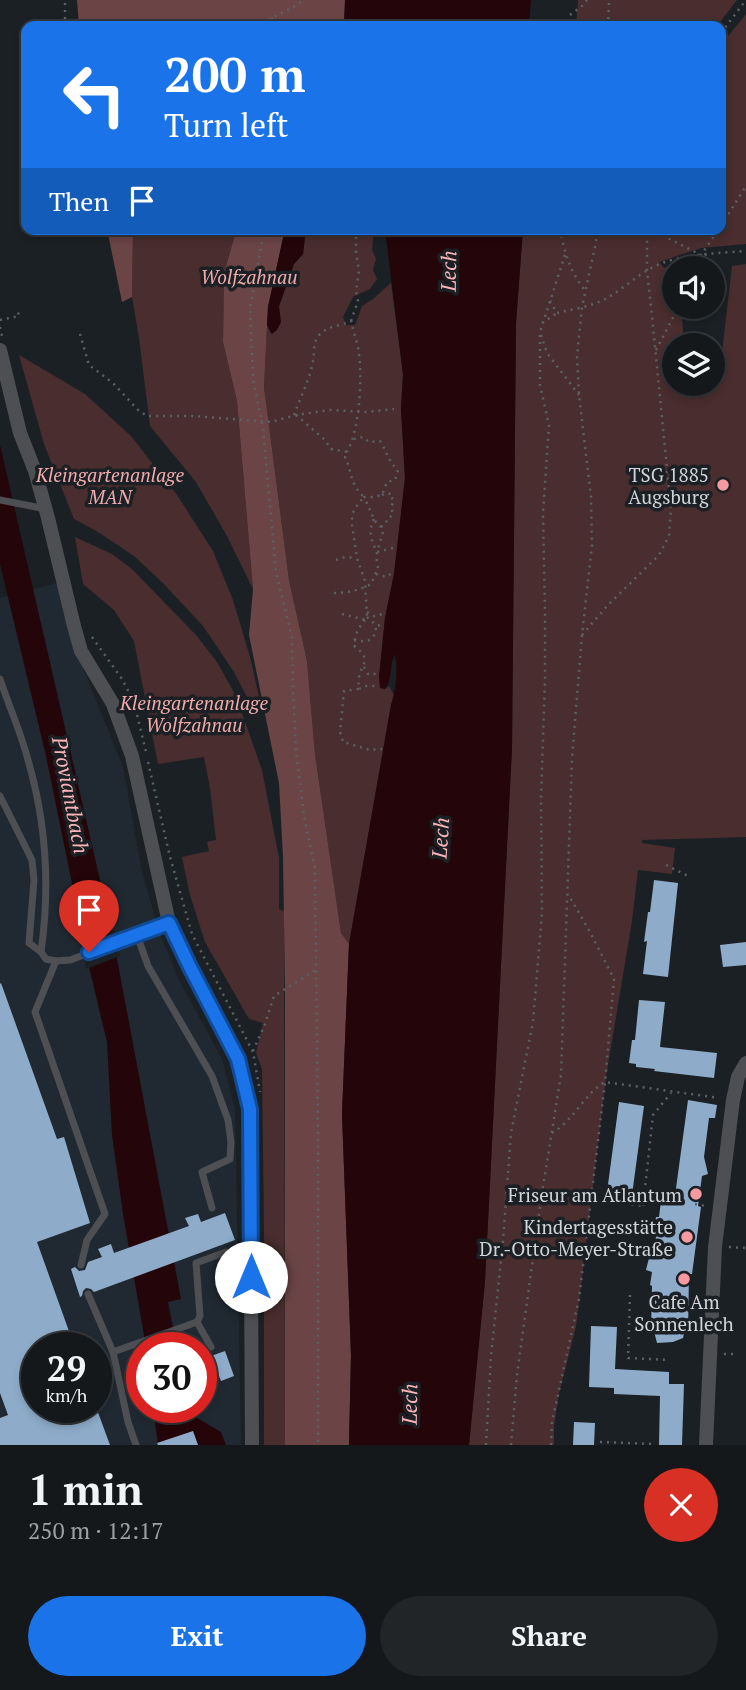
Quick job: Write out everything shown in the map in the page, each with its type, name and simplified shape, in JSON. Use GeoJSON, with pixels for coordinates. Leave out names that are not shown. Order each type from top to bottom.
{"type":"FeatureCollection","features":[{"type":"Feature","properties":{"kind":"street"},"geometry":{"type":"LineString","coordinates":[[0,350],[20,433],[46,509],[81,651],[113,704],[132,756],[169,923],[238,1059],[250,1109],[252,1445]]}},
{"type":"Feature","properties":{"kind":"street"},"geometry":{"type":"LineString","coordinates":[[706,1445],[715,1247],[733,1100],[738,1077],[746,1063]]}},
{"type":"Feature","properties":{"kind":"lane"},"geometry":{"type":"LineString","coordinates":[[0,500],[46,509]]}},
{"type":"Feature","properties":{"kind":"lane"},"geometry":{"type":"LineString","coordinates":[[0,679],[29,760],[40,816],[45,857],[44,932],[41,953]]}},
{"type":"Feature","properties":{"kind":"lane"},"geometry":{"type":"LineString","coordinates":[[0,796],[32,860],[34,880],[29,943],[46,959],[70,960],[169,923]]}},
{"type":"Feature","properties":{"kind":"lane"},"geometry":{"type":"LineString","coordinates":[[133,936],[212,1076],[228,1119],[230,1159],[202,1172],[212,1209]]}},
{"type":"Feature","properties":{"kind":"lane"},"geometry":{"type":"LineString","coordinates":[[56,961],[34,1012],[105,1214],[87,1240],[81,1265]]}},
{"type":"Feature","properties":{"kind":"lane"},"geometry":{"type":"LineString","coordinates":[[113,1352],[197,1322],[200,1316],[196,1263],[226,1252]]}},
{"type":"Feature","properties":{"kind":"lane"},"geometry":{"type":"LineString","coordinates":[[88,1294],[113,1352],[128,1422],[136,1445]]}},
{"type":"Feature","properties":{"kind":"lane"},"geometry":{"type":"LineString","coordinates":[[197,1322],[203,1332]]}},
{"type":"Feature","properties":{"kind":"path"},"geometry":{"type":"LineString","coordinates":[[65,0],[65,21]]}},
{"type":"Feature","properties":{"kind":"path"},"geometry":{"type":"LineString","coordinates":[[265,21],[304,0]]}},
{"type":"Feature","properties":{"kind":"path"},"geometry":{"type":"LineString","coordinates":[[570,15],[587,0]]}},
{"type":"Feature","properties":{"kind":"path"},"geometry":{"type":"LineString","coordinates":[[608,21],[609,0]]}},
{"type":"Feature","properties":{"kind":"path"},"geometry":{"type":"LineString","coordinates":[[726,26],[746,0]]}},
{"type":"Feature","properties":{"kind":"path"},"geometry":{"type":"LineString","coordinates":[[271,18],[274,21]]}},
{"type":"Feature","properties":{"kind":"path"},"geometry":{"type":"LineString","coordinates":[[726,218],[746,186]]}},
{"type":"Feature","properties":{"kind":"path"},"geometry":{"type":"LineString","coordinates":[[264,235],[250,308],[253,379],[261,421],[276,572],[292,638],[293,702],[304,816],[315,868],[318,1445]]}},
{"type":"Feature","properties":{"kind":"path"},"geometry":{"type":"LineString","coordinates":[[334,593],[372,584],[378,568],[377,552],[383,532],[364,497],[355,489],[345,457],[354,439],[358,411],[360,370],[351,321],[358,301],[356,235]]}},
{"type":"Feature","properties":{"kind":"path"},"geometry":{"type":"LineString","coordinates":[[561,235],[565,255],[576,279],[586,292]]}},
{"type":"Feature","properties":{"kind":"path"},"geometry":{"type":"LineString","coordinates":[[511,1445],[517,1375],[561,1075],[572,758],[592,545],[591,496],[579,395],[578,357],[582,307],[596,235]]}},
{"type":"Feature","properties":{"kind":"path"},"geometry":{"type":"LineString","coordinates":[[582,635],[608,605],[649,567],[669,536],[671,509],[646,271],[648,235]]}},
{"type":"Feature","properties":{"kind":"path"},"geometry":{"type":"LineString","coordinates":[[660,235],[701,255]]}},
{"type":"Feature","properties":{"kind":"path"},"geometry":{"type":"LineString","coordinates":[[701,255],[715,235]]}},
{"type":"Feature","properties":{"kind":"path"},"geometry":{"type":"LineString","coordinates":[[542,323],[557,313],[606,299],[665,261],[746,251]]}},
{"type":"Feature","properties":{"kind":"path"},"geometry":{"type":"LineString","coordinates":[[486,1445],[491,1356],[511,1133],[533,1023],[542,912],[541,800],[545,626],[543,513],[549,425],[540,385],[540,332],[565,255]]}},
{"type":"Feature","properties":{"kind":"path"},"geometry":{"type":"LineString","coordinates":[[550,301],[557,313]]}},
{"type":"Feature","properties":{"kind":"path"},"geometry":{"type":"LineString","coordinates":[[0,320],[19,316],[18,312]]}},
{"type":"Feature","properties":{"kind":"path"},"geometry":{"type":"LineString","coordinates":[[656,351],[672,319]]}},
{"type":"Feature","properties":{"kind":"path"},"geometry":{"type":"LineString","coordinates":[[295,415],[313,364],[314,344],[320,334],[351,321]]}},
{"type":"Feature","properties":{"kind":"path"},"geometry":{"type":"LineString","coordinates":[[540,332],[547,353],[579,395]]}},
{"type":"Feature","properties":{"kind":"path"},"geometry":{"type":"LineString","coordinates":[[80,334],[89,365],[113,383],[147,416],[192,416],[271,422],[330,410],[394,410]]}},
{"type":"Feature","properties":{"kind":"path"},"geometry":{"type":"LineString","coordinates":[[295,415],[325,440],[331,449],[347,452]]}},
{"type":"Feature","properties":{"kind":"path"},"geometry":{"type":"LineString","coordinates":[[354,439],[380,441],[390,462],[398,470],[396,480],[387,482],[382,495]]}},
{"type":"Feature","properties":{"kind":"path"},"geometry":{"type":"LineString","coordinates":[[381,527],[393,515],[391,506],[394,502],[390,494]]}},
{"type":"Feature","properties":{"kind":"path"},"geometry":{"type":"LineString","coordinates":[[364,497],[395,495]]}},
{"type":"Feature","properties":{"kind":"path"},"geometry":{"type":"LineString","coordinates":[[359,689],[359,677],[365,657],[355,647],[354,640],[367,612],[365,581],[357,558],[352,514],[364,497]]}},
{"type":"Feature","properties":{"kind":"path"},"geometry":{"type":"LineString","coordinates":[[374,519],[370,539],[377,552]]}},
{"type":"Feature","properties":{"kind":"path"},"geometry":{"type":"LineString","coordinates":[[377,552],[393,548]]}},
{"type":"Feature","properties":{"kind":"path"},"geometry":{"type":"LineString","coordinates":[[336,560],[345,557],[357,558]]}},
{"type":"Feature","properties":{"kind":"path"},"geometry":{"type":"LineString","coordinates":[[376,574],[386,577],[392,573]]}},
{"type":"Feature","properties":{"kind":"path"},"geometry":{"type":"LineString","coordinates":[[367,612],[374,616],[383,614]]}},
{"type":"Feature","properties":{"kind":"path"},"geometry":{"type":"LineString","coordinates":[[342,614],[383,626]]}},
{"type":"Feature","properties":{"kind":"path"},"geometry":{"type":"LineString","coordinates":[[354,640],[364,642],[372,638],[376,625]]}},
{"type":"Feature","properties":{"kind":"path"},"geometry":{"type":"LineString","coordinates":[[364,667],[368,674],[378,676]]}},
{"type":"Feature","properties":{"kind":"path"},"geometry":{"type":"LineString","coordinates":[[375,686],[344,691],[340,732],[343,742],[370,751],[382,749]]}},
{"type":"Feature","properties":{"kind":"path"},"geometry":{"type":"LineString","coordinates":[[666,865],[690,877]]}},
{"type":"Feature","properties":{"kind":"path"},"geometry":{"type":"LineString","coordinates":[[551,1445],[552,1422],[579,1299],[605,1082],[614,979],[568,893]]}},
{"type":"Feature","properties":{"kind":"path"},"geometry":{"type":"LineString","coordinates":[[253,1052],[274,996],[316,971]]}},
{"type":"Feature","properties":{"kind":"path"},"geometry":{"type":"LineString","coordinates":[[552,1133],[560,1129],[597,1086],[605,1082],[733,1100]]}},
{"type":"Feature","properties":{"kind":"path"},"geometry":{"type":"LineString","coordinates":[[643,1206],[653,1115],[671,1093]]}},
{"type":"Feature","properties":{"kind":"path"},"geometry":{"type":"LineString","coordinates":[[590,1199],[643,1206],[654,1198],[674,1200]]}},
{"type":"Feature","properties":{"kind":"path"},"geometry":{"type":"LineString","coordinates":[[715,1247],[746,1248]]}},
{"type":"Feature","properties":{"kind":"path"},"geometry":{"type":"LineString","coordinates":[[630,1295],[628,1358],[669,1360]]}},
{"type":"Feature","properties":{"kind":"path"},"geometry":{"type":"LineString","coordinates":[[600,1442],[653,1444]]}},
{"type":"Feature","properties":{"kind":"shaded area"},"geometry":{"type":"Polygon","coordinates":[[[61,582],[68,631],[123,767],[142,872],[160,934],[179,980],[222,1059],[235,1110],[241,1445],[0,1445],[0,598],[61,582]]]}},
{"type":"Feature","properties":{"kind":"green space"},"geometry":{"type":"Polygon","coordinates":[[[77,0],[345,0],[344,21],[79,21],[77,0]]]}},
{"type":"Feature","properties":{"kind":"green space"},"geometry":{"type":"Polygon","coordinates":[[[578,0],[737,0],[721,21],[576,21],[578,0]]]}},
{"type":"Feature","properties":{"kind":"green space"},"geometry":{"type":"Polygon","coordinates":[[[746,14],[746,244],[701,248],[677,256],[662,256],[662,261],[659,262],[662,266],[662,319],[682,319],[683,333],[662,333],[662,396],[725,396],[724,333],[732,266],[746,264],[746,837],[642,840],[642,843],[675,848],[672,874],[638,870],[606,1077],[576,1327],[559,1393],[554,1445],[469,1445],[485,1281],[512,748],[516,323],[523,235],[726,235],[726,39],[746,14]]]}},
{"type":"Feature","properties":{"kind":"green space"},"geometry":{"type":"Polygon","coordinates":[[[108,235],[133,235],[132,297],[122,302],[108,235]]]}},
{"type":"Feature","properties":{"kind":"green space"},"geometry":{"type":"Polygon","coordinates":[[[133,235],[235,235],[224,273],[223,342],[237,401],[253,589],[196,482],[150,426],[132,297],[133,235]]]}},
{"type":"Feature","properties":{"kind":"green space","name":"Wolfzahnau"},"geometry":{"type":"Polygon","coordinates":[[[235,235],[284,235],[268,307],[264,387],[289,580],[307,661],[315,754],[341,933],[349,944],[342,1114],[351,1355],[349,1445],[285,1445],[283,857],[279,783],[249,635],[253,589],[237,401],[223,342],[224,273],[235,235]]]}},
{"type":"Feature","properties":{"kind":"green space"},"geometry":{"type":"Polygon","coordinates":[[[305,235],[373,235],[372,250],[376,259],[373,270],[377,279],[370,289],[353,297],[343,317],[346,325],[355,325],[362,306],[391,283],[403,374],[401,409],[405,478],[379,677],[385,689],[389,686],[394,695],[349,944],[341,933],[315,754],[307,661],[289,580],[264,387],[267,325],[271,334],[294,264],[303,254],[305,235]]]}},
{"type":"Feature","properties":{"kind":"green space","name":"Kleingartenanlage MAN"},"geometry":{"type":"Polygon","coordinates":[[[19,355],[85,394],[131,436],[177,495],[213,551],[233,600],[262,710],[255,713],[234,672],[203,626],[163,583],[134,556],[74,519],[44,444],[19,355]]]}},
{"type":"Feature","properties":{"kind":"green space","name":"Kleingartenanlage Wolfzahnau"},"geometry":{"type":"Polygon","coordinates":[[[75,537],[112,554],[133,570],[196,635],[217,662],[236,696],[262,770],[279,858],[279,909],[284,911],[285,1445],[264,1445],[262,1069],[256,1053],[263,1023],[249,1019],[205,942],[190,895],[182,857],[209,851],[207,842],[216,840],[204,757],[158,764],[134,641],[114,610],[83,584],[75,537]]]}},
{"type":"Feature","properties":{"kind":"water"},"geometry":{"type":"Polygon","coordinates":[[[345,0],[531,0],[529,21],[344,21],[345,0]]]}},
{"type":"Feature","properties":{"kind":"water"},"geometry":{"type":"Polygon","coordinates":[[[284,235],[305,235],[303,254],[294,264],[279,306],[281,322],[272,334],[267,325],[268,307],[284,235]]]}},
{"type":"Feature","properties":{"kind":"water","name":"Lech"},"geometry":{"type":"Polygon","coordinates":[[[386,235],[523,235],[516,323],[512,748],[485,1281],[469,1445],[349,1445],[351,1355],[342,1114],[349,944],[395,686],[395,654],[385,689],[380,688],[379,677],[405,478],[401,409],[403,374],[386,235]]]}},
{"type":"Feature","properties":{"kind":"water","name":"Proviantbach"},"geometry":{"type":"Polygon","coordinates":[[[0,445],[112,932],[181,1299],[168,1302],[174,1332],[143,1332],[112,1135],[107,1042],[46,756],[0,564],[0,445]]]}},
{"type":"Feature","properties":{"kind":"water"},"geometry":{"type":"Polygon","coordinates":[[[155,1423],[206,1423],[221,1432],[226,1445],[158,1445],[155,1423]]]}},
{"type":"Feature","properties":{"kind":"pier"},"geometry":{"type":"Polygon","coordinates":[[[115,930],[120,956],[86,969],[81,943],[115,930]]]}},
{"type":"Feature","properties":{"kind":"building"},"geometry":{"type":"Polygon","coordinates":[[[654,880],[678,883],[668,977],[643,974],[647,941],[644,942],[654,880]]]}},
{"type":"Feature","properties":{"kind":"building"},"geometry":{"type":"Polygon","coordinates":[[[746,942],[746,965],[723,967],[720,945],[746,942]]]}},
{"type":"Feature","properties":{"kind":"building"},"geometry":{"type":"Polygon","coordinates":[[[0,984],[57,1139],[64,1137],[90,1223],[37,1242],[69,1332],[21,1332],[21,1423],[102,1423],[110,1445],[0,1445],[0,1418],[8,1415],[0,1393],[0,984]]]}},
{"type":"Feature","properties":{"kind":"building"},"geometry":{"type":"Polygon","coordinates":[[[639,1000],[665,1002],[660,1047],[717,1053],[714,1078],[654,1071],[655,1069],[636,1067],[636,1064],[629,1063],[632,1040],[635,1040],[639,1000]]]}},
{"type":"Feature","properties":{"kind":"building"},"geometry":{"type":"Polygon","coordinates":[[[688,1100],[717,1105],[715,1118],[709,1118],[704,1157],[708,1174],[702,1176],[698,1206],[701,1207],[692,1274],[689,1274],[688,1334],[673,1342],[657,1343],[654,1331],[651,1330],[652,1272],[646,1270],[651,1250],[654,1251],[657,1229],[654,1228],[661,1201],[674,1203],[688,1100]]]}},
{"type":"Feature","properties":{"kind":"building"},"geometry":{"type":"Polygon","coordinates":[[[619,1102],[644,1106],[632,1195],[607,1192],[619,1102]]]}},
{"type":"Feature","properties":{"kind":"building"},"geometry":{"type":"Polygon","coordinates":[[[225,1213],[235,1240],[94,1292],[86,1288],[80,1297],[71,1269],[75,1267],[79,1271],[85,1270],[88,1262],[102,1257],[98,1249],[111,1244],[114,1253],[189,1226],[185,1218],[198,1214],[201,1222],[225,1213]]]}},
{"type":"Feature","properties":{"kind":"building"},"geometry":{"type":"Polygon","coordinates":[[[591,1326],[617,1327],[615,1369],[669,1372],[669,1384],[684,1384],[682,1445],[659,1445],[660,1396],[614,1394],[614,1388],[589,1387],[591,1326]]]}},
{"type":"Feature","properties":{"kind":"building"},"geometry":{"type":"Polygon","coordinates":[[[225,1351],[234,1376],[221,1381],[217,1371],[217,1354],[225,1351]]]}},
{"type":"Feature","properties":{"kind":"building"},"geometry":{"type":"Polygon","coordinates":[[[574,1422],[595,1423],[594,1445],[573,1445],[574,1422]]]}},
{"type":"Feature","properties":{"kind":"building"},"geometry":{"type":"Polygon","coordinates":[[[193,1431],[198,1445],[157,1443],[193,1431]]]}},
{"type":"Feature","properties":{"kind":"place","name":"TSG 1885 Augsburg"},"geometry":{"type":"Point","coordinates":[723,485]}},
{"type":"Feature","properties":{"kind":"place","name":"Friseur am Atlantum"},"geometry":{"type":"Point","coordinates":[696,1194]}},
{"type":"Feature","properties":{"kind":"place","name":"Kindertagesstätte Dr.-Otto-Meyer-Straße"},"geometry":{"type":"Point","coordinates":[687,1237]}},
{"type":"Feature","properties":{"kind":"place","name":"Cafe Am Sonnenlech"},"geometry":{"type":"Point","coordinates":[684,1279]}},
{"type":"Feature","properties":{"kind":"route"},"geometry":{"type":"LineString","coordinates":[[89,952],[169,923],[238,1059],[250,1109],[251,1277]]}}]}
